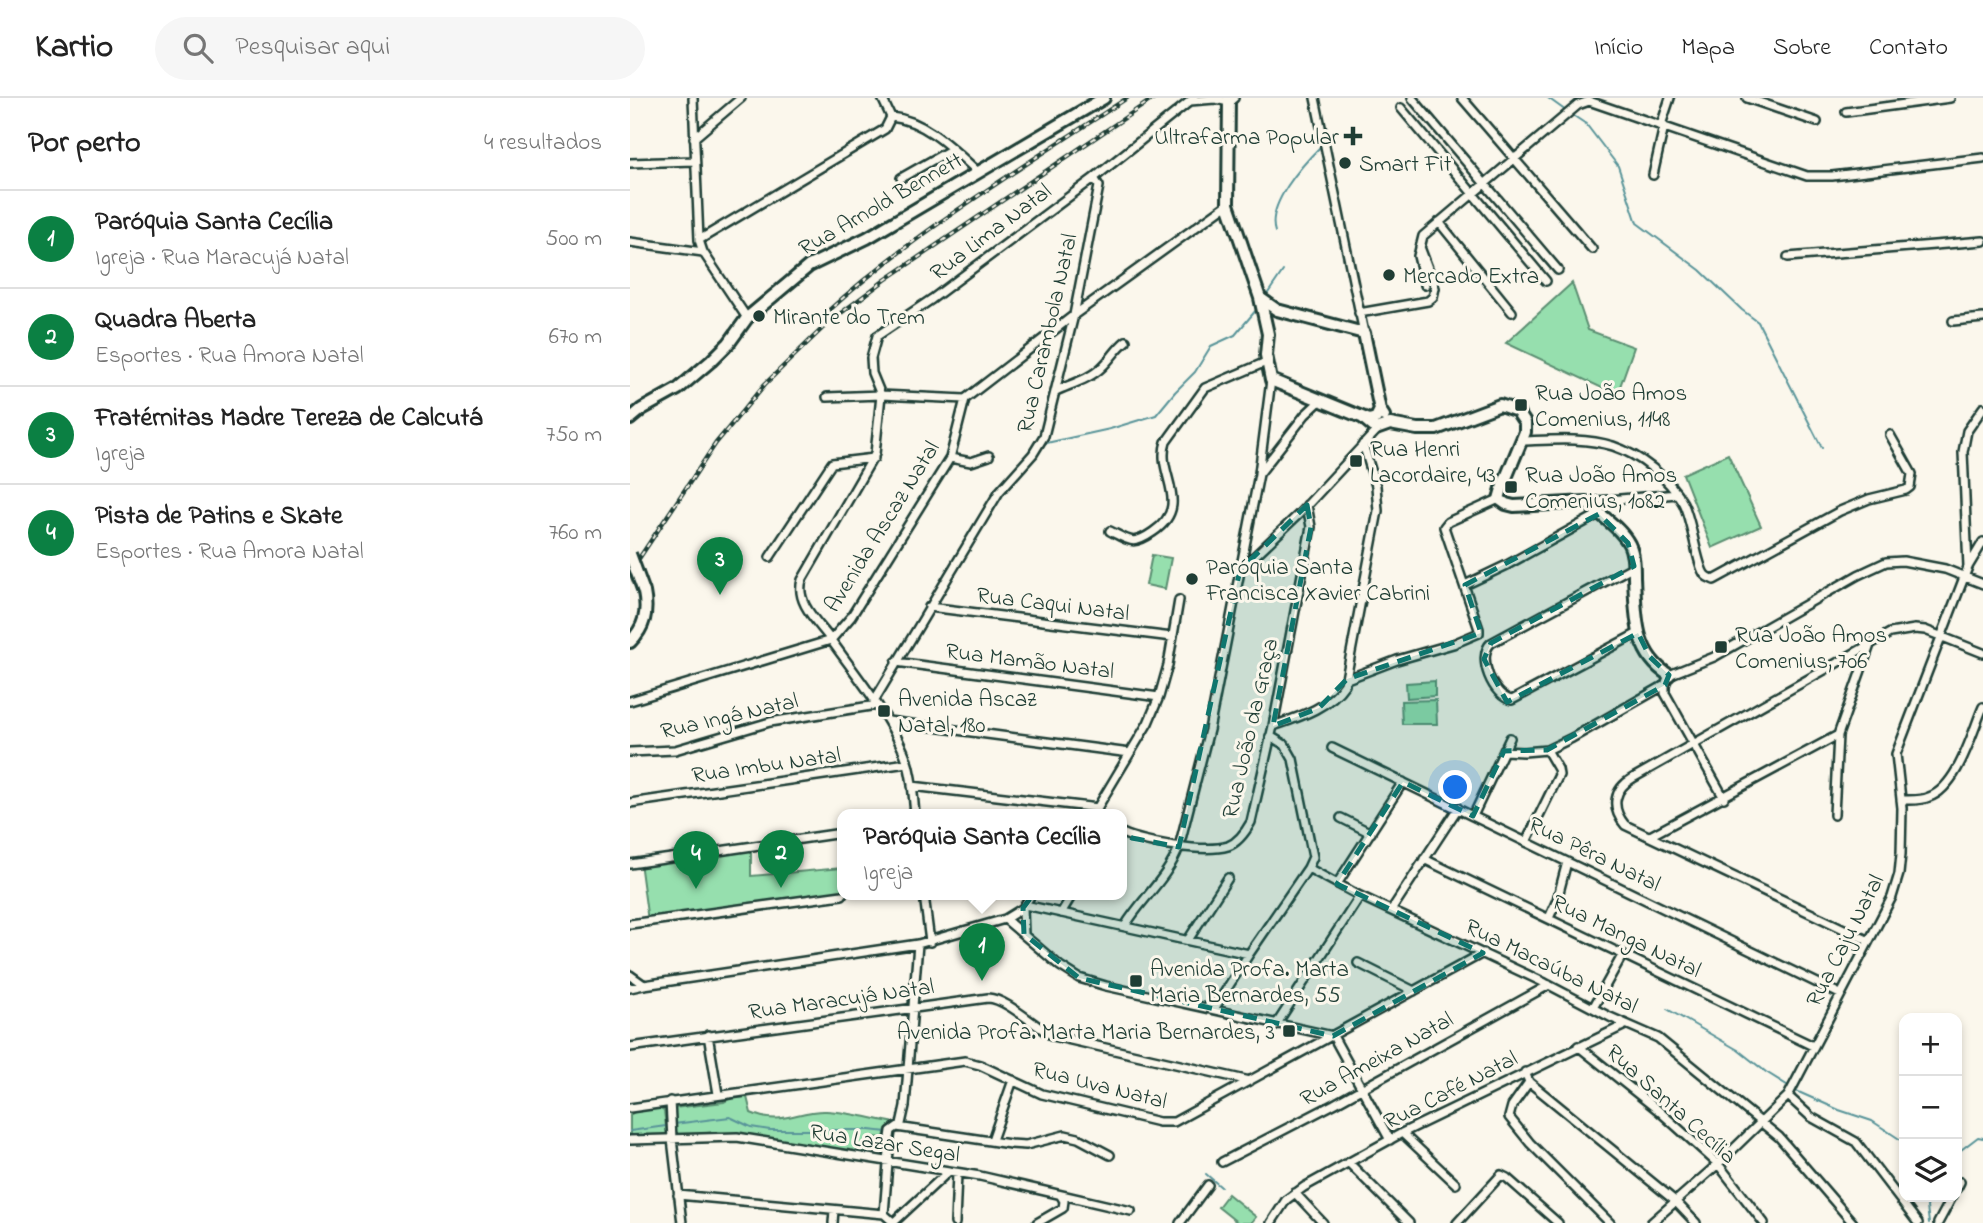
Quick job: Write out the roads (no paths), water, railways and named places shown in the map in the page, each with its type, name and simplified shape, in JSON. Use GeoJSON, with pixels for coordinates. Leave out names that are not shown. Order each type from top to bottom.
{"type":"FeatureCollection","features":[{"type":"Feature","properties":{"kind":"street"},"geometry":{"type":"LineString","coordinates":[[693,98],[699,240],[703,251],[747,318]]}},
{"type":"Feature","properties":{"kind":"street"},"geometry":{"type":"LineString","coordinates":[[694,138],[741,98]]}},
{"type":"Feature","properties":{"kind":"street"},"geometry":{"type":"LineString","coordinates":[[882,98],[891,117]]}},
{"type":"Feature","properties":{"kind":"street","name":"Rua Arnold Bennett"},"geometry":{"type":"LineString","coordinates":[[630,419],[642,409],[678,389],[729,343],[747,318],[809,266],[867,238],[1104,98]]}},
{"type":"Feature","properties":{"kind":"street"},"geometry":{"type":"LineString","coordinates":[[1315,98],[1359,313],[1385,422]]}},
{"type":"Feature","properties":{"kind":"street"},"geometry":{"type":"LineString","coordinates":[[1412,98],[1558,270]]}},
{"type":"Feature","properties":{"kind":"street"},"geometry":{"type":"LineString","coordinates":[[1462,98],[1592,249]]}},
{"type":"Feature","properties":{"kind":"street"},"geometry":{"type":"LineString","coordinates":[[1615,109],[1619,98]]}},
{"type":"Feature","properties":{"kind":"street"},"geometry":{"type":"LineString","coordinates":[[1653,176],[1670,98]]}},
{"type":"Feature","properties":{"kind":"street"},"geometry":{"type":"LineString","coordinates":[[1747,98],[1817,122]]}},
{"type":"Feature","properties":{"kind":"street"},"geometry":{"type":"LineString","coordinates":[[1846,113],[1950,98]]}},
{"type":"Feature","properties":{"kind":"street"},"geometry":{"type":"LineString","coordinates":[[1125,926],[1136,907],[1172,865],[1179,847],[1209,730],[1259,474],[1271,380],[1266,362],[1268,334],[1260,298],[1228,204],[1231,99]]}},
{"type":"Feature","properties":{"kind":"street","name":"Rua Lima Natal"},"geometry":{"type":"LineString","coordinates":[[831,640],[804,604],[800,588],[802,580],[874,458],[881,394],[872,373],[871,358],[877,336],[932,299],[1192,100],[1231,99]]}},
{"type":"Feature","properties":{"kind":"street"},"geometry":{"type":"LineString","coordinates":[[1410,303],[1423,296],[1425,287],[1418,262],[1423,236],[1578,105],[1589,101],[1799,174],[1818,177],[1983,159]]}},
{"type":"Feature","properties":{"kind":"street"},"geometry":{"type":"LineString","coordinates":[[1401,108],[1546,281]]}},
{"type":"Feature","properties":{"kind":"street"},"geometry":{"type":"LineString","coordinates":[[891,117],[901,118],[925,129],[978,172]]}},
{"type":"Feature","properties":{"kind":"street"},"geometry":{"type":"LineString","coordinates":[[699,240],[885,129],[891,117]]}},
{"type":"Feature","properties":{"kind":"street"},"geometry":{"type":"LineString","coordinates":[[901,178],[952,149]]}},
{"type":"Feature","properties":{"kind":"street"},"geometry":{"type":"LineString","coordinates":[[630,163],[694,161]]}},
{"type":"Feature","properties":{"kind":"street","name":"Rua Carambola Natal"},"geometry":{"type":"LineString","coordinates":[[875,703],[896,662],[999,492],[1041,444],[1074,315],[1099,186],[1094,177]]}},
{"type":"Feature","properties":{"kind":"street"},"geometry":{"type":"LineString","coordinates":[[827,397],[881,394],[965,399],[1074,315],[1228,204]]}},
{"type":"Feature","properties":{"kind":"street"},"geometry":{"type":"LineString","coordinates":[[1439,222],[1512,312]]}},
{"type":"Feature","properties":{"kind":"street"},"geometry":{"type":"LineString","coordinates":[[1788,257],[1983,241]]}},
{"type":"Feature","properties":{"kind":"street"},"geometry":{"type":"LineString","coordinates":[[630,242],[703,251]]}},
{"type":"Feature","properties":{"kind":"street"},"geometry":{"type":"LineString","coordinates":[[1359,313],[1431,300],[1434,286],[1420,246]]}},
{"type":"Feature","properties":{"kind":"street"},"geometry":{"type":"LineString","coordinates":[[1260,298],[1281,311],[1364,332]]}},
{"type":"Feature","properties":{"kind":"street"},"geometry":{"type":"LineString","coordinates":[[1268,334],[1281,311]]}},
{"type":"Feature","properties":{"kind":"street"},"geometry":{"type":"LineString","coordinates":[[1953,321],[1983,318]]}},
{"type":"Feature","properties":{"kind":"street"},"geometry":{"type":"LineString","coordinates":[[1056,391],[1090,376],[1103,367],[1114,351],[1126,341]]}},
{"type":"Feature","properties":{"kind":"street"},"geometry":{"type":"LineString","coordinates":[[1110,531],[1130,542],[1138,541],[1156,530],[1167,519],[1174,501],[1163,451],[1166,442],[1205,388],[1266,362]]}},
{"type":"Feature","properties":{"kind":"street"},"geometry":{"type":"LineString","coordinates":[[1271,380],[1363,418],[1417,429],[1436,429],[1494,406],[1506,406],[1517,411],[1525,423],[1522,441],[1499,499],[1447,523],[1444,529],[1479,629],[1477,635],[1347,679]]}},
{"type":"Feature","properties":{"kind":"street","name":"Avenida Ascaz Natal"},"geometry":{"type":"LineString","coordinates":[[914,809],[907,763],[888,721],[831,640],[851,617],[950,458],[965,399]]}},
{"type":"Feature","properties":{"kind":"street"},"geometry":{"type":"LineString","coordinates":[[1259,474],[1305,415],[1321,400]]}},
{"type":"Feature","properties":{"kind":"street"},"geometry":{"type":"LineString","coordinates":[[1968,567],[1963,452],[1967,431],[1983,408]]}},
{"type":"Feature","properties":{"kind":"street"},"geometry":{"type":"LineString","coordinates":[[1363,418],[1373,428],[1385,422]]}},
{"type":"Feature","properties":{"kind":"street"},"geometry":{"type":"LineString","coordinates":[[1240,570],[1307,505],[1385,422]]}},
{"type":"Feature","properties":{"kind":"street"},"geometry":{"type":"LineString","coordinates":[[1522,441],[1572,440],[1611,446],[1647,465],[1676,494],[1691,523],[1702,570],[1708,578],[1717,579],[1840,511],[1910,487],[1912,474],[1891,435]]}},
{"type":"Feature","properties":{"kind":"street"},"geometry":{"type":"LineString","coordinates":[[1273,726],[1325,703],[1341,691],[1347,679],[1378,510],[1376,486],[1363,444]]}},
{"type":"Feature","properties":{"kind":"street"},"geometry":{"type":"LineString","coordinates":[[950,458],[971,461],[989,456]]}},
{"type":"Feature","properties":{"kind":"street"},"geometry":{"type":"LineString","coordinates":[[770,557],[832,464],[874,458]]}},
{"type":"Feature","properties":{"kind":"street"},"geometry":{"type":"LineString","coordinates":[[1499,499],[1514,506],[1676,494]]}},
{"type":"Feature","properties":{"kind":"street"},"geometry":{"type":"LineString","coordinates":[[1586,502],[1624,537],[1632,551],[1638,633],[1650,657],[1667,680],[1665,693],[1724,798]]}},
{"type":"Feature","properties":{"kind":"street","name":"Rua João da Graça"},"geometry":{"type":"LineString","coordinates":[[1127,836],[1179,847],[1228,845],[1245,832],[1255,810],[1311,527],[1307,505]]}},
{"type":"Feature","properties":{"kind":"street"},"geometry":{"type":"LineString","coordinates":[[1465,585],[1599,514]]}},
{"type":"Feature","properties":{"kind":"street"},"geometry":{"type":"LineString","coordinates":[[1968,567],[1983,542]]}},
{"type":"Feature","properties":{"kind":"street"},"geometry":{"type":"LineString","coordinates":[[630,554],[644,592],[645,620],[630,642]]}},
{"type":"Feature","properties":{"kind":"street"},"geometry":{"type":"LineString","coordinates":[[1504,751],[1547,750],[1572,738],[1667,680],[1886,562],[1914,563],[1965,576],[1983,584]]}},
{"type":"Feature","properties":{"kind":"street"},"geometry":{"type":"LineString","coordinates":[[1634,566],[1487,646],[1484,659],[1499,694],[1512,700],[1638,633]]}},
{"type":"Feature","properties":{"kind":"street","name":"Rua Caju Natal"},"geometry":{"type":"LineString","coordinates":[[1651,1223],[1718,1164],[1789,1093],[1892,897],[1899,874],[1901,800],[1896,754],[1968,567]]}},
{"type":"Feature","properties":{"kind":"street"},"geometry":{"type":"LineString","coordinates":[[1098,809],[1148,723],[1159,697],[1168,665],[1179,600]]}},
{"type":"Feature","properties":{"kind":"street","name":"Rua Caqui Natal"},"geometry":{"type":"LineString","coordinates":[[929,607],[1172,638]]}},
{"type":"Feature","properties":{"kind":"street"},"geometry":{"type":"LineString","coordinates":[[1869,941],[1625,825],[1616,804],[1618,791],[1633,778],[1891,634],[1915,629],[1943,636],[1983,653]]}},
{"type":"Feature","properties":{"kind":"street"},"geometry":{"type":"LineString","coordinates":[[630,701],[831,640]]}},
{"type":"Feature","properties":{"kind":"street"},"geometry":{"type":"LineString","coordinates":[[1834,815],[1838,735],[1870,645]]}},
{"type":"Feature","properties":{"kind":"street","name":"Rua Mamão Natal"},"geometry":{"type":"LineString","coordinates":[[896,662],[1159,697]]}},
{"type":"Feature","properties":{"kind":"street","name":"Rua Ingá Natal"},"geometry":{"type":"LineString","coordinates":[[630,752],[675,750],[770,722],[875,703]]}},
{"type":"Feature","properties":{"kind":"street"},"geometry":{"type":"LineString","coordinates":[[1901,800],[1931,797],[1948,781],[1962,758],[1983,707]]}},
{"type":"Feature","properties":{"kind":"street"},"geometry":{"type":"LineString","coordinates":[[888,721],[1130,753]]}},
{"type":"Feature","properties":{"kind":"street"},"geometry":{"type":"LineString","coordinates":[[1650,836],[1838,735]]}},
{"type":"Feature","properties":{"kind":"street"},"geometry":{"type":"LineString","coordinates":[[1214,1009],[1312,862],[1313,850],[1293,759],[1285,745],[1270,736]]}},
{"type":"Feature","properties":{"kind":"street"},"geometry":{"type":"LineString","coordinates":[[1473,816],[1510,738]]}},
{"type":"Feature","properties":{"kind":"street","name":"Rua Pêra Natal"},"geometry":{"type":"LineString","coordinates":[[1332,748],[1840,994]]}},
{"type":"Feature","properties":{"kind":"street"},"geometry":{"type":"LineString","coordinates":[[1526,842],[1559,772],[1547,750]]}},
{"type":"Feature","properties":{"kind":"street","name":"Rua Imbu Natal"},"geometry":{"type":"LineString","coordinates":[[630,803],[907,763]]}},
{"type":"Feature","properties":{"kind":"street"},"geometry":{"type":"LineString","coordinates":[[1338,884],[1403,782]]}},
{"type":"Feature","properties":{"kind":"street"},"geometry":{"type":"LineString","coordinates":[[912,786],[1075,809]]}},
{"type":"Feature","properties":{"kind":"street"},"geometry":{"type":"LineString","coordinates":[[1392,909],[1458,808]]}},
{"type":"Feature","properties":{"kind":"street"},"geometry":{"type":"LineString","coordinates":[[1340,818],[1371,833]]}},
{"type":"Feature","properties":{"kind":"street"},"geometry":{"type":"LineString","coordinates":[[630,864],[837,834]]}},
{"type":"Feature","properties":{"kind":"street","name":"Rua Manga Natal"},"geometry":{"type":"LineString","coordinates":[[1424,859],[1812,1046]]}},
{"type":"Feature","properties":{"kind":"street"},"geometry":{"type":"LineString","coordinates":[[1549,918],[1557,900],[1567,862]]}},
{"type":"Feature","properties":{"kind":"street","name":"Rua Macaúba Natal"},"geometry":{"type":"LineString","coordinates":[[1308,868],[1360,896],[1549,985],[1625,1025],[1649,1032],[1786,1143],[1853,1223]]}},
{"type":"Feature","properties":{"kind":"street"},"geometry":{"type":"LineString","coordinates":[[1188,940],[1228,878]]}},
{"type":"Feature","properties":{"kind":"street"},"geometry":{"type":"LineString","coordinates":[[630,924],[837,896]]}},
{"type":"Feature","properties":{"kind":"street"},"geometry":{"type":"LineString","coordinates":[[1276,1025],[1360,896]]}},
{"type":"Feature","properties":{"kind":"street"},"geometry":{"type":"LineString","coordinates":[[925,900],[930,942]]}},
{"type":"Feature","properties":{"kind":"street"},"geometry":{"type":"LineString","coordinates":[[630,988],[930,942],[1005,919],[1024,906],[1028,900]]}},
{"type":"Feature","properties":{"kind":"street"},"geometry":{"type":"LineString","coordinates":[[1061,913],[1069,900]]}},
{"type":"Feature","properties":{"kind":"street"},"geometry":{"type":"LineString","coordinates":[[1024,906],[1249,954]]}},
{"type":"Feature","properties":{"kind":"street"},"geometry":{"type":"LineString","coordinates":[[1024,906],[1024,934]]}},
{"type":"Feature","properties":{"kind":"street"},"geometry":{"type":"LineString","coordinates":[[1005,919],[1060,966],[1079,978],[1333,1036],[1390,1140]]}},
{"type":"Feature","properties":{"kind":"street"},"geometry":{"type":"LineString","coordinates":[[884,1214],[891,1131],[903,1119],[918,944]]}},
{"type":"Feature","properties":{"kind":"street","name":"Rua Uva Natal"},"geometry":{"type":"LineString","coordinates":[[630,1108],[965,1061],[980,1065],[1042,1094],[1168,1122],[1177,1121],[1483,953]]}},
{"type":"Feature","properties":{"kind":"street"},"geometry":{"type":"LineString","coordinates":[[1594,1008],[1623,954]]}},
{"type":"Feature","properties":{"kind":"street"},"geometry":{"type":"LineString","coordinates":[[1358,963],[1414,990]]}},
{"type":"Feature","properties":{"kind":"street"},"geometry":{"type":"LineString","coordinates":[[630,975],[643,985]]}},
{"type":"Feature","properties":{"kind":"street","name":"Rua Ameixa Natal"},"geometry":{"type":"LineString","coordinates":[[1222,1162],[1549,985]]}},
{"type":"Feature","properties":{"kind":"street","name":"Rua Maracujá Natal"},"geometry":{"type":"LineString","coordinates":[[630,1047],[993,998],[1053,1036],[1251,1081]]}},
{"type":"Feature","properties":{"kind":"street","name":"Rua Café Natal"},"geometry":{"type":"LineString","coordinates":[[1295,1193],[1402,1133],[1625,1025]]}},
{"type":"Feature","properties":{"kind":"street"},"geometry":{"type":"LineString","coordinates":[[708,1035],[718,1094]]}},
{"type":"Feature","properties":{"kind":"street","name":"Rua Santa Cecília"},"geometry":{"type":"LineString","coordinates":[[1578,1046],[1658,1110],[1718,1164],[1764,1223]]}},
{"type":"Feature","properties":{"kind":"street"},"geometry":{"type":"LineString","coordinates":[[1525,1072],[1529,1082],[1675,1201],[1696,1223]]}},
{"type":"Feature","properties":{"kind":"street"},"geometry":{"type":"LineString","coordinates":[[992,1140],[1013,1080]]}},
{"type":"Feature","properties":{"kind":"street"},"geometry":{"type":"LineString","coordinates":[[1529,1082],[1512,1106],[1509,1118],[1530,1143],[1610,1223]]}},
{"type":"Feature","properties":{"kind":"street"},"geometry":{"type":"LineString","coordinates":[[1789,1093],[1811,1117],[1856,1142],[1918,1223]]}},
{"type":"Feature","properties":{"kind":"street"},"geometry":{"type":"LineString","coordinates":[[670,1102],[671,1136],[682,1223]]}},
{"type":"Feature","properties":{"kind":"street"},"geometry":{"type":"LineString","coordinates":[[897,1127],[1026,1145],[1065,1135],[1077,1138],[1110,1155]]}},
{"type":"Feature","properties":{"kind":"street"},"geometry":{"type":"LineString","coordinates":[[1402,1133],[1456,1184]]}},
{"type":"Feature","properties":{"kind":"street","name":"Rua Lazar Segal"},"geometry":{"type":"LineString","coordinates":[[630,1140],[671,1136],[737,1137],[1004,1181],[1131,1210]]}},
{"type":"Feature","properties":{"kind":"street"},"geometry":{"type":"LineString","coordinates":[[1349,1163],[1409,1223]]}},
{"type":"Feature","properties":{"kind":"street"},"geometry":{"type":"LineString","coordinates":[[678,1195],[884,1214],[893,1223],[948,1172]]}},
{"type":"Feature","properties":{"kind":"street"},"geometry":{"type":"LineString","coordinates":[[955,1223],[957,1173]]}},
{"type":"Feature","properties":{"kind":"street"},"geometry":{"type":"LineString","coordinates":[[1470,1223],[1460,1220],[1500,1176],[1507,1178],[1558,1223]]}},
{"type":"Feature","properties":{"kind":"street"},"geometry":{"type":"LineString","coordinates":[[1180,1223],[1208,1185]]}},
{"type":"Feature","properties":{"kind":"street"},"geometry":{"type":"LineString","coordinates":[[1271,1223],[1286,1200],[1295,1193],[1323,1223]]}},
{"type":"Feature","properties":{"kind":"street"},"geometry":{"type":"LineString","coordinates":[[1037,1223],[1063,1208],[1064,1201],[1061,1196]]}},
{"type":"Feature","properties":{"kind":"street"},"geometry":{"type":"LineString","coordinates":[[1938,1223],[1949,1202]]}},
{"type":"Feature","properties":{"kind":"street"},"geometry":{"type":"LineString","coordinates":[[833,1223],[834,1210]]}},
{"type":"Feature","properties":{"kind":"waterway"},"geometry":{"type":"LineString","coordinates":[[1548,98],[1566,111]]}},
{"type":"Feature","properties":{"kind":"waterway"},"geometry":{"type":"LineString","coordinates":[[1571,114],[1586,124],[1618,166],[1637,223],[1700,270],[1758,322],[1822,448]]}},
{"type":"Feature","properties":{"kind":"waterway"},"geometry":{"type":"LineString","coordinates":[[1275,232],[1276,210],[1287,186],[1321,146]]}},
{"type":"Feature","properties":{"kind":"waterway"},"geometry":{"type":"LineString","coordinates":[[1266,296],[1283,271]]}},
{"type":"Feature","properties":{"kind":"waterway"},"geometry":{"type":"LineString","coordinates":[[1042,444],[1110,429],[1156,415],[1195,372],[1211,346],[1235,335],[1257,309]]}},
{"type":"Feature","properties":{"kind":"waterway"},"geometry":{"type":"LineString","coordinates":[[1667,1009],[1738,1050],[1790,1087]]}},
{"type":"Feature","properties":{"kind":"waterway"},"geometry":{"type":"LineString","coordinates":[[1794,1090],[1872,1121],[1899,1139]]}},
{"type":"Feature","properties":{"kind":"waterway"},"geometry":{"type":"LineString","coordinates":[[674,1124],[730,1117],[751,1127],[770,1130],[887,1132]]}},
{"type":"Feature","properties":{"kind":"waterway"},"geometry":{"type":"LineString","coordinates":[[630,1131],[666,1126]]}},
{"type":"Feature","properties":{"kind":"waterway"},"geometry":{"type":"LineString","coordinates":[[1962,1149],[1978,1137],[1983,1138]]}},
{"type":"Feature","properties":{"kind":"waterway"},"geometry":{"type":"LineString","coordinates":[[1206,1174],[1221,1187]]}},
{"type":"Feature","properties":{"kind":"waterway"},"geometry":{"type":"LineString","coordinates":[[1928,1202],[1929,1223]]}},
{"type":"Feature","properties":{"kind":"railway"},"geometry":{"type":"LineString","coordinates":[[826,313],[934,226],[1127,98]]}},
{"type":"Feature","properties":{"kind":"railway"},"geometry":{"type":"LineString","coordinates":[[630,572],[716,443],[765,384],[829,322],[885,280],[1154,98]]}},
{"type":"Feature","properties":{"kind":"place","name":"Ultrafarma Popular"},"geometry":{"type":"Point","coordinates":[1353,136]}},
{"type":"Feature","properties":{"kind":"place","name":"Smart Fit"},"geometry":{"type":"Point","coordinates":[1345,163]}},
{"type":"Feature","properties":{"kind":"place","name":"Mercado Extra"},"geometry":{"type":"Point","coordinates":[1389,275]}},
{"type":"Feature","properties":{"kind":"place","name":"Mirante do Trem"},"geometry":{"type":"Point","coordinates":[759,316]}},
{"type":"Feature","properties":{"kind":"place","name":"Rua João Amos Comenius, 1148"},"geometry":{"type":"Point","coordinates":[1521,405]}},
{"type":"Feature","properties":{"kind":"place","name":"Rua Henri Lacordaire, 43"},"geometry":{"type":"Point","coordinates":[1356,461]}},
{"type":"Feature","properties":{"kind":"place","name":"Rua João Amos Comenius, 1082"},"geometry":{"type":"Point","coordinates":[1511,487]}},
{"type":"Feature","properties":{"kind":"place","name":"Paróquia Santa Francisca Xavier Cabrini"},"geometry":{"type":"Point","coordinates":[1192,579]}},
{"type":"Feature","properties":{"kind":"place","name":"Fratérnitas Madre Tereza de Calcutá"},"geometry":{"type":"Point","coordinates":[720,595]}},
{"type":"Feature","properties":{"kind":"place","name":"Rua João Amos Comenius, 706"},"geometry":{"type":"Point","coordinates":[1721,647]}},
{"type":"Feature","properties":{"kind":"place","name":"Avenida Ascaz Natal, 180"},"geometry":{"type":"Point","coordinates":[884,711]}},
{"type":"Feature","properties":{"kind":"place","name":"Quadra Aberta"},"geometry":{"type":"Point","coordinates":[781,888]}},
{"type":"Feature","properties":{"kind":"place","name":"Pista de Patins e Skate"},"geometry":{"type":"Point","coordinates":[696,889]}},
{"type":"Feature","properties":{"kind":"place","name":"Paróquia Santa Cecília"},"geometry":{"type":"Point","coordinates":[982,981]}},
{"type":"Feature","properties":{"kind":"place","name":"Avenida Profa. Marta Maria Bernardes, 55"},"geometry":{"type":"Point","coordinates":[1136,981]}},
{"type":"Feature","properties":{"kind":"place","name":"Avenida Profa. Marta Maria Bernardes, 3"},"geometry":{"type":"Point","coordinates":[1289,1031]}}]}
